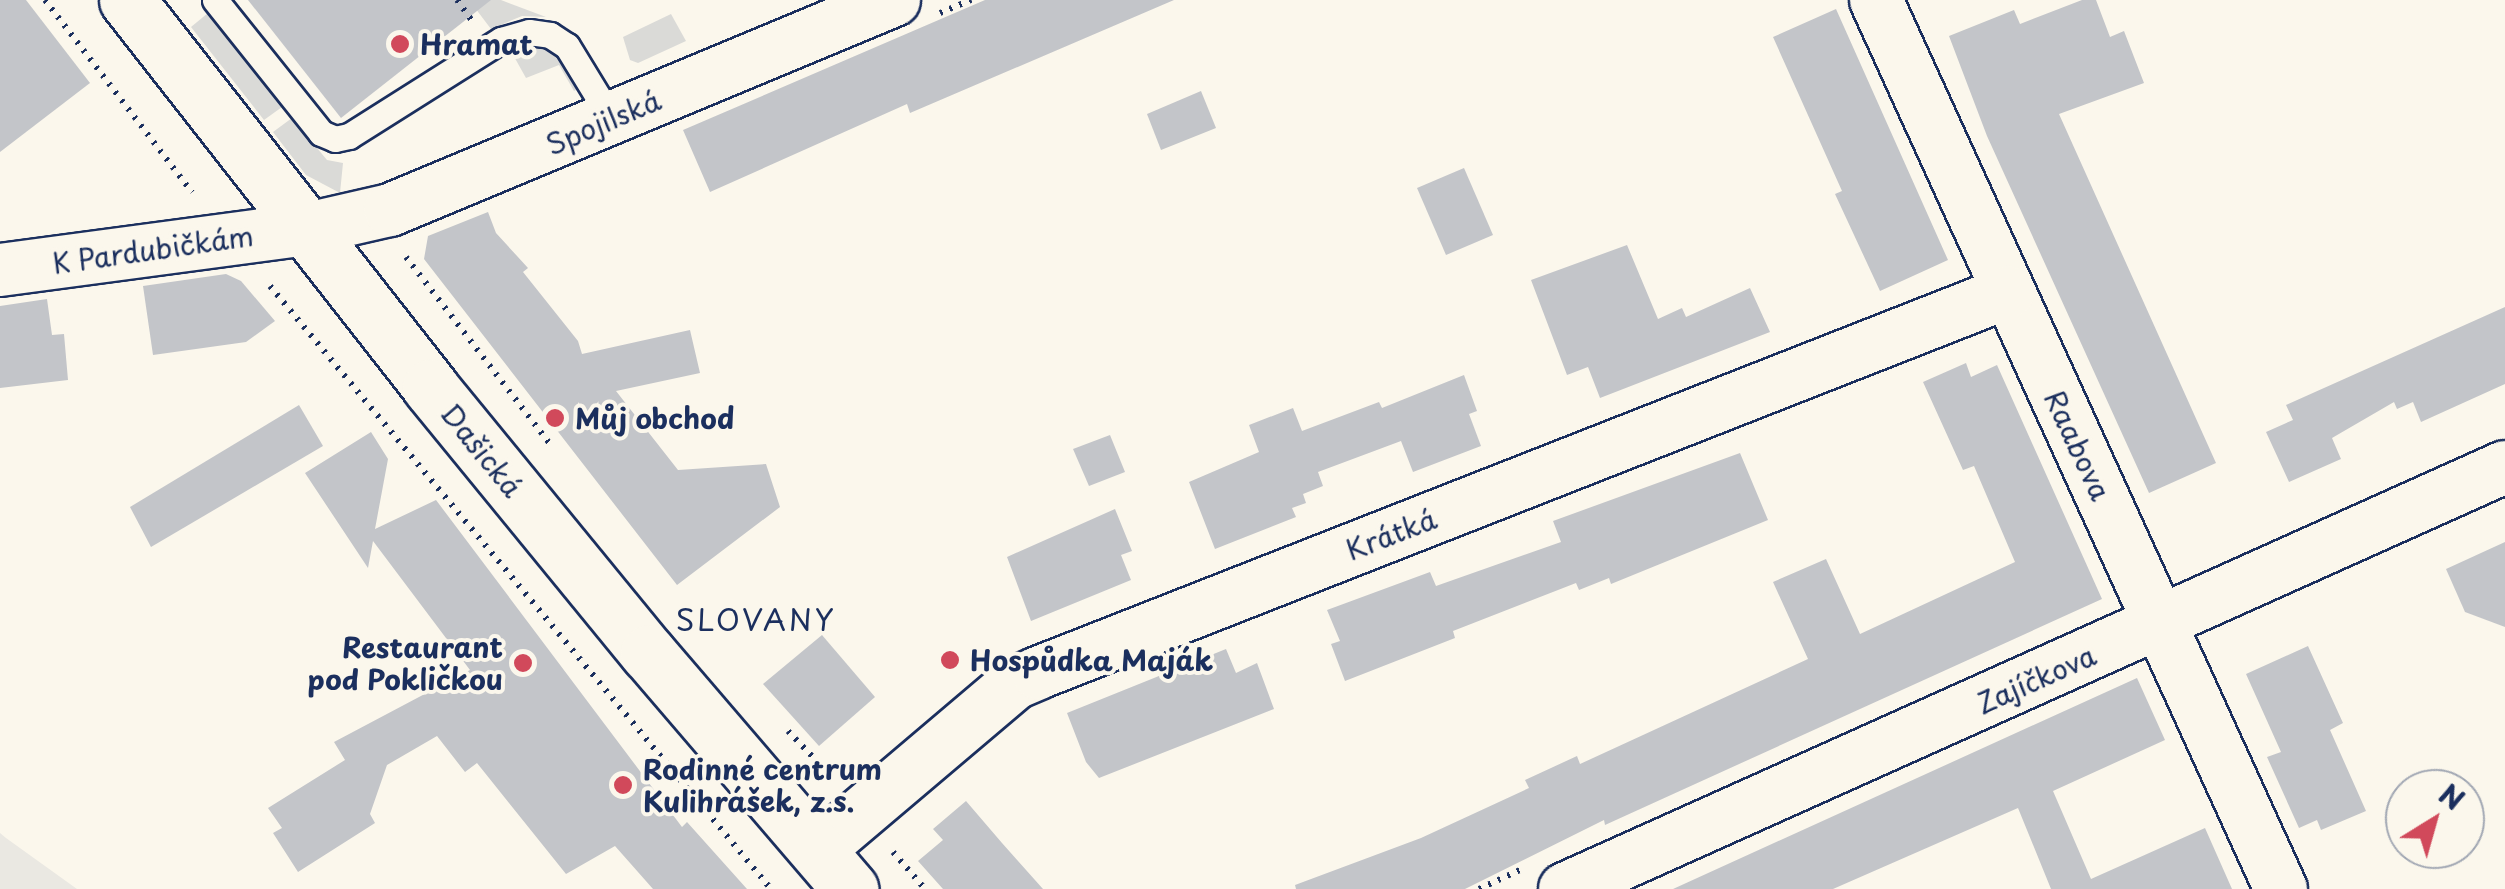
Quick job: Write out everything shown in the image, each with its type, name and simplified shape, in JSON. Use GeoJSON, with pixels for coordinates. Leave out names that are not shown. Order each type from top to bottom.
{"type":"FeatureCollection","features":[{"type":"Feature","properties":{"kind":"main road","name":"Dašická"},"geometry":{"type":"LineString","coordinates":[[127,0],[586,578],[834,870]]}},
{"type":"Feature","properties":{"kind":"street","name":"Spojilská"},"geometry":{"type":"LineString","coordinates":[[306,229],[390,210],[894,0]]}},
{"type":"Feature","properties":{"kind":"street","name":"Raabova"},"geometry":{"type":"LineString","coordinates":[[1876,0],[2281,889]]}},
{"type":"Feature","properties":{"kind":"street","name":"K Pardubičkám"},"geometry":{"type":"LineString","coordinates":[[0,270],[229,236],[306,229]]}},
{"type":"Feature","properties":{"kind":"street","name":"Krátká"},"geometry":{"type":"LineString","coordinates":[[834,870],[862,814],[1016,684],[1038,673],[2008,292]]}},
{"type":"Feature","properties":{"kind":"street","name":"Zajíčkova"},"geometry":{"type":"LineString","coordinates":[[1566,889],[2505,467]]}},
{"type":"Feature","properties":{"kind":"lane"},"geometry":{"type":"LineString","coordinates":[[215,0],[321,133],[335,139],[348,136],[501,40],[529,32],[550,34],[566,46],[611,118]]}},
{"type":"Feature","properties":{"kind":"path"},"geometry":{"type":"LineString","coordinates":[[46,0],[229,236],[771,889]]}},
{"type":"Feature","properties":{"kind":"path"},"geometry":{"type":"LineString","coordinates":[[411,240],[406,258],[416,274],[558,454]]}},
{"type":"Feature","properties":{"kind":"path"},"geometry":{"type":"LineString","coordinates":[[782,724],[924,889]]}},
{"type":"Feature","properties":{"kind":"shaded area"},"geometry":{"type":"Polygon","coordinates":[[[469,0],[501,0],[546,17],[522,16],[491,29],[469,0]]]}},
{"type":"Feature","properties":{"kind":"shaded area"},"geometry":{"type":"Polygon","coordinates":[[[208,13],[282,107],[264,120],[191,27],[208,13]]]}},
{"type":"Feature","properties":{"kind":"shaded area"},"geometry":{"type":"Polygon","coordinates":[[[671,14],[686,41],[638,63],[630,60],[623,37],[671,14]]]}},
{"type":"Feature","properties":{"kind":"shaded area"},"geometry":{"type":"Polygon","coordinates":[[[542,47],[582,86],[574,91],[559,65],[526,78],[512,53],[542,47]]]}},
{"type":"Feature","properties":{"kind":"shaded area"},"geometry":{"type":"Polygon","coordinates":[[[292,118],[327,160],[343,163],[340,193],[306,175],[273,132],[292,118]]]}},
{"type":"Feature","properties":{"kind":"shaded area"},"geometry":{"type":"Polygon","coordinates":[[[0,833],[6,838],[77,889],[0,889],[0,833]]]}},
{"type":"Feature","properties":{"kind":"building"},"geometry":{"type":"Polygon","coordinates":[[[0,0],[26,0],[90,83],[0,152],[0,0]]]}},
{"type":"Feature","properties":{"kind":"building"},"geometry":{"type":"Polygon","coordinates":[[[248,0],[491,0],[341,118],[248,0]]]}},
{"type":"Feature","properties":{"kind":"building"},"geometry":{"type":"Polygon","coordinates":[[[985,0],[1174,0],[910,113],[907,104],[710,192],[683,130],[985,0]]]}},
{"type":"Feature","properties":{"kind":"building"},"geometry":{"type":"Polygon","coordinates":[[[2082,0],[2096,0],[2110,37],[2124,31],[2144,83],[2059,114],[2216,463],[2149,493],[1987,136],[1949,36],[2014,10],[2020,24],[2082,0]]]}},
{"type":"Feature","properties":{"kind":"building"},"geometry":{"type":"Polygon","coordinates":[[[1836,9],[1948,260],[1880,291],[1835,194],[1842,191],[1773,37],[1836,9]]]}},
{"type":"Feature","properties":{"kind":"building"},"geometry":{"type":"Polygon","coordinates":[[[1201,91],[1216,128],[1161,150],[1147,114],[1201,91]]]}},
{"type":"Feature","properties":{"kind":"building"},"geometry":{"type":"Polygon","coordinates":[[[1464,168],[1493,235],[1446,255],[1417,188],[1464,168]]]}},
{"type":"Feature","properties":{"kind":"building"},"geometry":{"type":"Polygon","coordinates":[[[488,212],[496,233],[528,268],[523,272],[578,341],[582,354],[690,330],[700,373],[616,391],[678,470],[766,464],[780,507],[677,585],[424,259],[428,236],[488,212]]]}},
{"type":"Feature","properties":{"kind":"building"},"geometry":{"type":"Polygon","coordinates":[[[1627,245],[1658,319],[1682,308],[1686,317],[1750,288],[1770,332],[1600,398],[1588,367],[1567,375],[1531,280],[1627,245]]]}},
{"type":"Feature","properties":{"kind":"building"},"geometry":{"type":"Polygon","coordinates":[[[226,274],[241,281],[275,321],[246,342],[153,355],[143,286],[226,274]]]}},
{"type":"Feature","properties":{"kind":"building"},"geometry":{"type":"Polygon","coordinates":[[[47,299],[52,335],[64,334],[68,380],[0,388],[0,306],[47,299]]]}},
{"type":"Feature","properties":{"kind":"building"},"geometry":{"type":"Polygon","coordinates":[[[2505,307],[2505,384],[2421,422],[2413,402],[2397,409],[2394,402],[2332,438],[2341,459],[2289,482],[2266,432],[2293,420],[2286,405],[2505,307]]]}},
{"type":"Feature","properties":{"kind":"building"},"geometry":{"type":"Polygon","coordinates":[[[1966,363],[1971,377],[1997,365],[2102,599],[1605,825],[1604,820],[1465,889],[1296,889],[1295,885],[1421,838],[1529,788],[1525,780],[1577,756],[1580,764],[1808,659],[1773,582],[1826,559],[1860,634],[2015,562],[1974,466],[1963,470],[1923,382],[1966,363]]]}},
{"type":"Feature","properties":{"kind":"building"},"geometry":{"type":"Polygon","coordinates":[[[1464,375],[1477,411],[1469,414],[1481,446],[1413,472],[1401,441],[1318,472],[1323,486],[1303,494],[1306,503],[1292,508],[1296,517],[1215,549],[1189,482],[1259,452],[1249,425],[1293,408],[1302,431],[1379,402],[1382,408],[1464,375]]]}},
{"type":"Feature","properties":{"kind":"building"},"geometry":{"type":"Polygon","coordinates":[[[299,405],[323,446],[151,547],[130,507],[299,405]]]}},
{"type":"Feature","properties":{"kind":"building"},"geometry":{"type":"Polygon","coordinates":[[[371,432],[388,459],[375,529],[436,500],[682,827],[687,822],[747,889],[653,889],[615,846],[566,874],[477,763],[465,772],[437,736],[387,765],[370,814],[375,823],[298,872],[273,833],[282,828],[268,808],[345,760],[334,742],[470,670],[373,541],[368,568],[305,473],[371,432]]]}},
{"type":"Feature","properties":{"kind":"building"},"geometry":{"type":"Polygon","coordinates":[[[1110,435],[1125,472],[1089,486],[1073,449],[1110,435]]]}},
{"type":"Feature","properties":{"kind":"building"},"geometry":{"type":"Polygon","coordinates":[[[1740,453],[1768,520],[1611,584],[1609,578],[1579,590],[1576,583],[1453,631],[1455,638],[1345,681],[1331,644],[1340,641],[1327,610],[1430,572],[1436,586],[1561,542],[1553,521],[1740,453]]]}},
{"type":"Feature","properties":{"kind":"building"},"geometry":{"type":"Polygon","coordinates":[[[1115,509],[1132,551],[1121,555],[1131,580],[1031,621],[1007,557],[1115,509]]]}},
{"type":"Feature","properties":{"kind":"building"},"geometry":{"type":"Polygon","coordinates":[[[2505,542],[2505,627],[2465,612],[2446,569],[2505,542]]]}},
{"type":"Feature","properties":{"kind":"building"},"geometry":{"type":"Polygon","coordinates":[[[822,635],[875,697],[819,746],[763,684],[822,635]]]}},
{"type":"Feature","properties":{"kind":"building"},"geometry":{"type":"Polygon","coordinates":[[[2308,646],[2343,723],[2330,730],[2366,811],[2321,830],[2317,820],[2299,828],[2267,757],[2281,752],[2246,674],[2308,646]]]}},
{"type":"Feature","properties":{"kind":"building"},"geometry":{"type":"Polygon","coordinates":[[[1226,649],[1236,673],[1257,663],[1274,709],[1099,778],[1086,762],[1067,713],[1226,649]]]}},
{"type":"Feature","properties":{"kind":"building"},"geometry":{"type":"Polygon","coordinates":[[[2137,678],[2165,740],[2053,791],[2091,879],[2205,828],[2232,889],[2051,889],[2018,808],[1833,889],[1673,889],[2137,678]]]}},
{"type":"Feature","properties":{"kind":"building"},"geometry":{"type":"Polygon","coordinates":[[[966,801],[1043,889],[943,889],[918,861],[943,840],[933,829],[966,801]]]}},
{"type":"Feature","properties":{"kind":"place","name":"Hramat"},"geometry":{"type":"Point","coordinates":[400,44]}},
{"type":"Feature","properties":{"kind":"place","name":"Můj obchod"},"geometry":{"type":"Point","coordinates":[555,418]}},
{"type":"Feature","properties":{"kind":"place","name":"Hospůdka Maják"},"geometry":{"type":"Point","coordinates":[950,660]}},
{"type":"Feature","properties":{"kind":"place","name":"Restaurant pod Pokličkou"},"geometry":{"type":"Point","coordinates":[523,663]}},
{"type":"Feature","properties":{"kind":"place","name":"Rodinné centrum Kulihrášek, z.s."},"geometry":{"type":"Point","coordinates":[623,785]}},
{"type":"Feature","properties":{"kind":"district","name":"SLOVANY"},"geometry":{"type":"Point","coordinates":[756,619]}}]}
